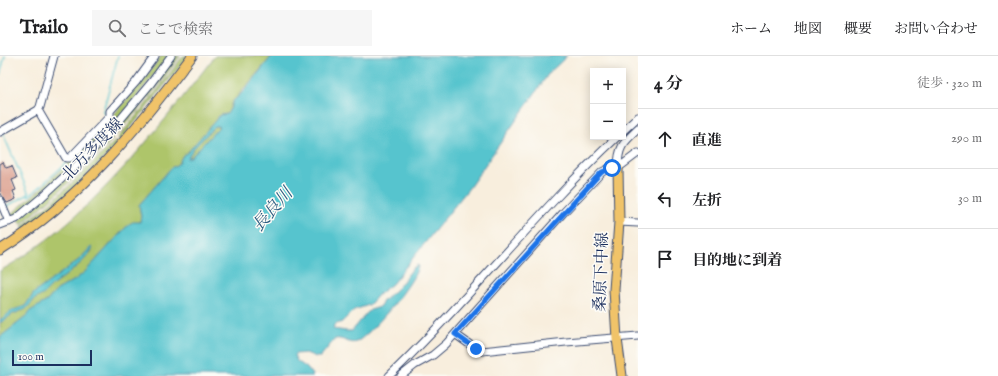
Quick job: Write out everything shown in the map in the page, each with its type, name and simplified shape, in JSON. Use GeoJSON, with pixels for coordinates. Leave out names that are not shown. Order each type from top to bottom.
{"type":"FeatureCollection","features":[{"type":"Feature","properties":{"kind":"main road","name":"北方多度線"},"geometry":{"type":"LineString","coordinates":[[0,250],[13,242],[53,210],[92,175],[122,144],[155,105],[192,56]]}},
{"type":"Feature","properties":{"kind":"main road","name":"桑原下中線"},"geometry":{"type":"LineString","coordinates":[[618,168],[619,222],[614,290],[617,339],[622,376]]}},
{"type":"Feature","properties":{"kind":"street"},"geometry":{"type":"LineString","coordinates":[[0,132],[38,110],[54,56]]}},
{"type":"Feature","properties":{"kind":"street"},"geometry":{"type":"LineString","coordinates":[[38,110],[66,158],[70,158],[110,116],[110,111],[136,82],[155,56]]}},
{"type":"Feature","properties":{"kind":"street"},"geometry":{"type":"LineString","coordinates":[[0,225],[16,219],[42,198],[79,163],[109,133],[151,83],[171,56]]}},
{"type":"Feature","properties":{"kind":"street"},"geometry":{"type":"LineString","coordinates":[[626,128],[638,117]]}},
{"type":"Feature","properties":{"kind":"street"},"geometry":{"type":"LineString","coordinates":[[618,168],[618,156],[624,143],[638,129]]}},
{"type":"Feature","properties":{"kind":"street"},"geometry":{"type":"LineString","coordinates":[[389,376],[419,346],[561,192],[613,140]]}},
{"type":"Feature","properties":{"kind":"street"},"geometry":{"type":"LineString","coordinates":[[401,376],[415,365],[433,355],[455,334],[602,172],[608,169],[618,168],[638,153]]}},
{"type":"Feature","properties":{"kind":"street"},"geometry":{"type":"LineString","coordinates":[[0,200],[8,222]]}},
{"type":"Feature","properties":{"kind":"street"},"geometry":{"type":"LineString","coordinates":[[619,222],[638,223]]}},
{"type":"Feature","properties":{"kind":"street"},"geometry":{"type":"LineString","coordinates":[[0,244],[13,242]]}},
{"type":"Feature","properties":{"kind":"street"},"geometry":{"type":"LineString","coordinates":[[455,334],[476,349],[482,351],[638,336]]}},
{"type":"Feature","properties":{"kind":"green space"},"geometry":{"type":"Polygon","coordinates":[[[161,56],[169,56],[109,131],[104,126],[145,78],[161,56]]]}},
{"type":"Feature","properties":{"kind":"green space"},"geometry":{"type":"Polygon","coordinates":[[[173,56],[180,56],[153,92],[115,136],[111,133],[173,56]]]}},
{"type":"Feature","properties":{"kind":"green space"},"geometry":{"type":"Polygon","coordinates":[[[183,56],[188,56],[120,141],[118,138],[183,56]]]}},
{"type":"Feature","properties":{"kind":"green space"},"geometry":{"type":"Polygon","coordinates":[[[215,56],[272,56],[231,104],[227,114],[220,115],[188,152],[183,155],[178,164],[171,168],[139,205],[141,216],[140,222],[125,228],[86,271],[75,280],[57,290],[47,301],[30,311],[27,316],[0,337],[0,323],[13,314],[26,309],[35,299],[69,273],[92,251],[91,247],[80,259],[34,293],[25,306],[0,320],[0,271],[32,250],[62,227],[118,174],[168,116],[215,56]]]}},
{"type":"Feature","properties":{"kind":"green space"},"geometry":{"type":"Polygon","coordinates":[[[215,126],[219,127],[191,157],[187,159],[193,149],[215,126]]]}},
{"type":"Feature","properties":{"kind":"green space"},"geometry":{"type":"Polygon","coordinates":[[[102,128],[107,133],[78,162],[14,218],[9,216],[57,174],[102,128]]]}},
{"type":"Feature","properties":{"kind":"green space"},"geometry":{"type":"Polygon","coordinates":[[[109,135],[113,139],[57,194],[21,224],[18,220],[109,135]]]}},
{"type":"Feature","properties":{"kind":"green space"},"geometry":{"type":"Polygon","coordinates":[[[115,141],[118,144],[107,155],[61,199],[25,230],[22,226],[58,196],[115,141]]]}},
{"type":"Feature","properties":{"kind":"water","name":"長良川"},"geometry":{"type":"Polygon","coordinates":[[[272,56],[567,56],[549,73],[469,188],[392,284],[380,293],[369,305],[354,310],[342,322],[334,325],[333,329],[352,331],[370,310],[381,305],[383,301],[401,284],[413,268],[418,265],[416,272],[402,294],[382,319],[363,338],[356,342],[351,343],[341,339],[335,339],[320,357],[306,353],[294,355],[297,361],[307,368],[313,376],[0,376],[0,337],[27,316],[30,311],[47,301],[57,290],[75,280],[86,271],[129,224],[133,222],[140,222],[141,216],[139,205],[171,168],[178,164],[183,155],[188,152],[220,115],[227,114],[233,101],[244,91],[272,56]],[[215,126],[193,149],[187,159],[191,157],[219,127],[215,126]]]}},
{"type":"Feature","properties":{"kind":"water"},"geometry":{"type":"Polygon","coordinates":[[[91,247],[93,248],[84,260],[44,294],[35,299],[26,309],[13,314],[0,323],[0,320],[13,310],[25,306],[34,293],[80,259],[91,247]]]}},
{"type":"Feature","properties":{"kind":"building"},"geometry":{"type":"Polygon","coordinates":[[[3,162],[6,168],[12,166],[17,178],[12,180],[16,190],[13,191],[16,199],[7,203],[0,192],[0,164],[3,162]]]}},
{"type":"Feature","properties":{"kind":"waterway"},"geometry":{"type":"LineString","coordinates":[[0,75],[5,56]]}},
{"type":"Feature","properties":{"kind":"waterway"},"geometry":{"type":"LineString","coordinates":[[106,116],[103,111],[118,56]]}},
{"type":"Feature","properties":{"kind":"waterway"},"geometry":{"type":"LineString","coordinates":[[3,134],[29,194]]}},
{"type":"Feature","properties":{"kind":"waterway"},"geometry":{"type":"LineString","coordinates":[[5,207],[29,194],[29,196],[66,163]]}},
{"type":"Feature","properties":{"kind":"route"},"geometry":{"type":"LineString","coordinates":[[476,349],[455,334],[596,178],[602,172],[612,168]]}}]}
